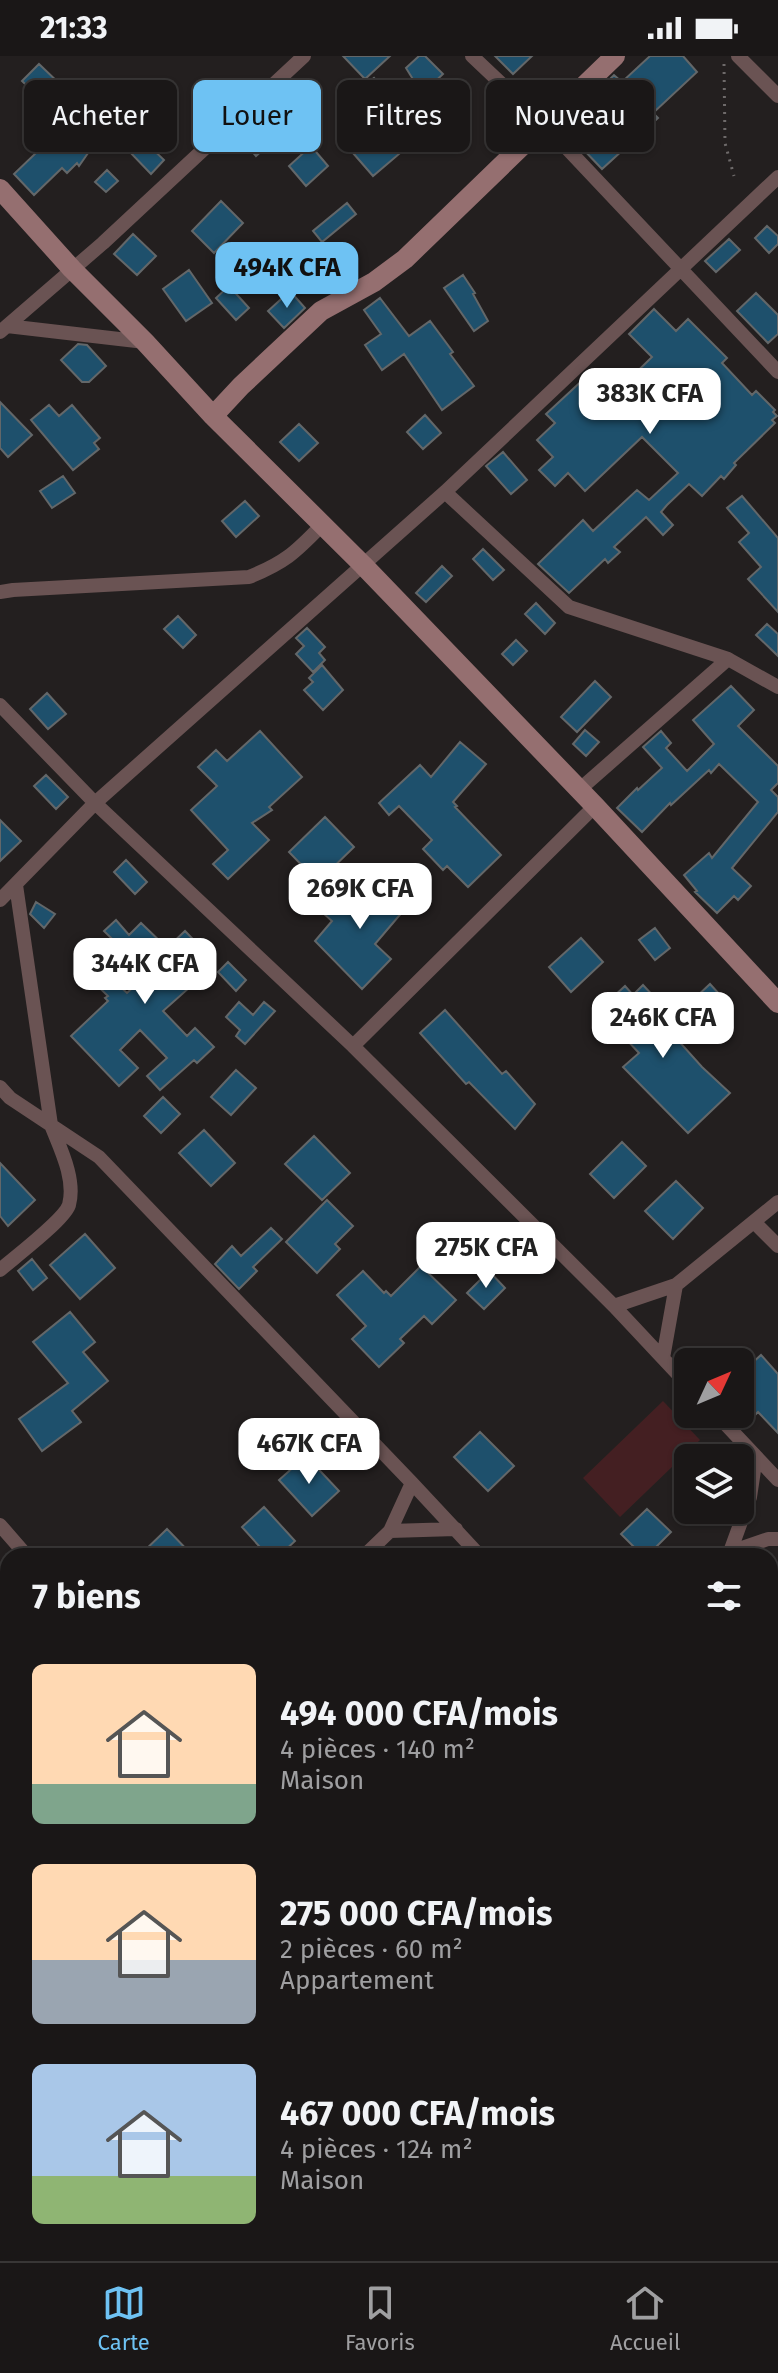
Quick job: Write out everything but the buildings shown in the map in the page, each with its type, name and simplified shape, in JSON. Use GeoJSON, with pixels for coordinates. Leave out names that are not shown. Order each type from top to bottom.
{"type":"FeatureCollection","features":[{"type":"Feature","properties":{"kind":"main road"},"geometry":{"type":"LineString","coordinates":[[589,80],[615,56]]}},
{"type":"Feature","properties":{"kind":"main road"},"geometry":{"type":"LineString","coordinates":[[213,416],[321,311],[374,282],[405,259],[514,152]]}},
{"type":"Feature","properties":{"kind":"main road"},"geometry":{"type":"LineString","coordinates":[[0,189],[213,416],[363,565],[595,806],[778,1003]]}},
{"type":"Feature","properties":{"kind":"street"},"geometry":{"type":"LineString","coordinates":[[3,329],[103,243],[304,56]]}},
{"type":"Feature","properties":{"kind":"street"},"geometry":{"type":"LineString","coordinates":[[472,56],[497,80]]}},
{"type":"Feature","properties":{"kind":"street"},"geometry":{"type":"LineString","coordinates":[[738,56],[778,96]]}},
{"type":"Feature","properties":{"kind":"street"},"geometry":{"type":"LineString","coordinates":[[570,152],[778,372]]}},
{"type":"Feature","properties":{"kind":"street"},"geometry":{"type":"LineString","coordinates":[[0,900],[95,803],[445,492],[778,177]]}},
{"type":"Feature","properties":{"kind":"street"},"geometry":{"type":"LineString","coordinates":[[3,329],[145,342]]}},
{"type":"Feature","properties":{"kind":"street"},"geometry":{"type":"LineString","coordinates":[[445,492],[569,607],[728,659],[778,687]]}},
{"type":"Feature","properties":{"kind":"street"},"geometry":{"type":"LineString","coordinates":[[0,592],[249,577],[272,568],[295,553],[321,526]]}},
{"type":"Feature","properties":{"kind":"street"},"geometry":{"type":"LineString","coordinates":[[579,790],[728,659]]}},
{"type":"Feature","properties":{"kind":"street"},"geometry":{"type":"LineString","coordinates":[[0,705],[95,803],[353,1046],[674,1370]]}},
{"type":"Feature","properties":{"kind":"street"},"geometry":{"type":"LineString","coordinates":[[353,1046],[595,806]]}},
{"type":"Feature","properties":{"kind":"street"},"geometry":{"type":"LineString","coordinates":[[0,1270],[69,1206],[70,1186],[65,1160],[51,1125],[16,885]]}},
{"type":"Feature","properties":{"kind":"street"},"geometry":{"type":"LineString","coordinates":[[0,1087],[10,1098],[99,1157],[473,1548]]}},
{"type":"Feature","properties":{"kind":"street"},"geometry":{"type":"LineString","coordinates":[[614,1306],[676,1285],[778,1202]]}},
{"type":"Feature","properties":{"kind":"street"},"geometry":{"type":"LineString","coordinates":[[755,1223],[778,1246]]}},
{"type":"Feature","properties":{"kind":"street"},"geometry":{"type":"LineString","coordinates":[[663,1358],[676,1285]]}},
{"type":"Feature","properties":{"kind":"street"},"geometry":{"type":"LineString","coordinates":[[729,1428],[778,1480]]}},
{"type":"Feature","properties":{"kind":"street"},"geometry":{"type":"LineString","coordinates":[[730,1548],[750,1497],[756,1457]]}},
{"type":"Feature","properties":{"kind":"street"},"geometry":{"type":"LineString","coordinates":[[372,1548],[390,1531],[412,1483]]}},
{"type":"Feature","properties":{"kind":"street"},"geometry":{"type":"LineString","coordinates":[[0,1525],[20,1548]]}},
{"type":"Feature","properties":{"kind":"street"},"geometry":{"type":"LineString","coordinates":[[390,1531],[456,1529]]}},
{"type":"Feature","properties":{"kind":"street"},"geometry":{"type":"LineString","coordinates":[[744,1548],[768,1539],[778,1539]]}},
{"type":"Feature","properties":{"kind":"path"},"geometry":{"type":"LineString","coordinates":[[724,57],[725,143],[734,176]]}},
{"type":"Feature","properties":{"kind":"shaded area"},"geometry":{"type":"Polygon","coordinates":[[[663,1401],[674,1413],[674,1428],[689,1428],[700,1440],[696,1444],[674,1444],[674,1465],[620,1517],[583,1478],[663,1401]]]}}]}
